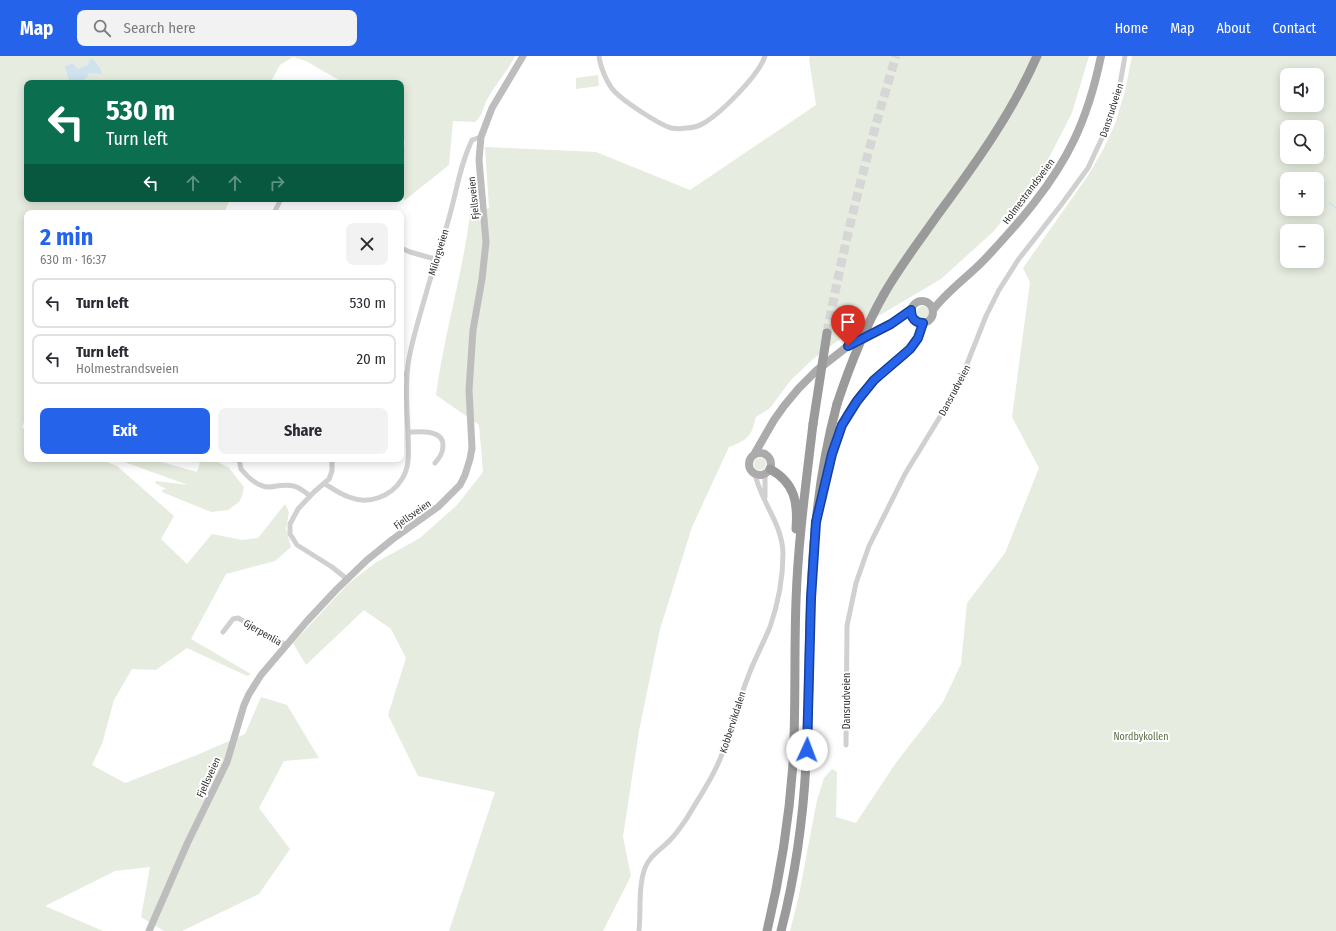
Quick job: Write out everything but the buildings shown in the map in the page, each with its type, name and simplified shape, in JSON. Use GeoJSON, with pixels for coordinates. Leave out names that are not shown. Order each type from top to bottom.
{"type":"FeatureCollection","features":[{"type":"Feature","properties":{"kind":"highway"},"geometry":{"type":"LineString","coordinates":[[781,931],[797,851],[806,765],[811,598],[816,522],[825,458],[837,404],[858,347],[874,311],[915,247],[993,137],[1014,102],[1038,56]]}},
{"type":"Feature","properties":{"kind":"highway"},"geometry":{"type":"LineString","coordinates":[[816,522],[836,440],[849,412],[868,387],[913,346],[918,338],[923,323]]}},
{"type":"Feature","properties":{"kind":"highway"},"geometry":{"type":"LineString","coordinates":[[766,931],[783,850],[793,764],[796,601],[802,519],[813,424],[827,333]]}},
{"type":"Feature","properties":{"kind":"highway"},"geometry":{"type":"LineString","coordinates":[[768,471],[787,481],[794,499],[796,526],[794,558],[796,601]]}},
{"type":"Feature","properties":{"kind":"main road","name":"Fjellsveien"},"geometry":{"type":"LineString","coordinates":[[148,931],[186,844],[227,762],[244,705],[261,675],[286,645],[347,579],[393,539],[438,507],[460,485],[468,466],[472,448],[469,390],[472,343],[486,242],[479,160],[481,137],[492,108],[524,56]]}},
{"type":"Feature","properties":{"kind":"main road","name":"Holmestrandsveien"},"geometry":{"type":"LineString","coordinates":[[933,310],[946,294],[992,252],[1056,173],[1074,140],[1082,121],[1089,102],[1101,56]]}},
{"type":"Feature","properties":{"kind":"main road","name":"Holmestrandsveien"},"geometry":{"type":"LineString","coordinates":[[928,303],[946,294]]}},
{"type":"Feature","properties":{"kind":"main road"},"geometry":{"type":"LineString","coordinates":[[766,435],[767,454],[771,461],[768,471],[759,475],[755,474],[751,470],[749,464],[751,457],[756,453],[774,420],[784,406],[816,371],[848,346],[891,324],[911,310],[918,302],[923,301],[928,303],[933,310],[931,319],[923,323],[913,319],[891,324]]}},
{"type":"Feature","properties":{"kind":"main road"},"geometry":{"type":"LineString","coordinates":[[911,310],[913,319]]}},
{"type":"Feature","properties":{"kind":"main road"},"geometry":{"type":"LineString","coordinates":[[756,453],[761,452],[767,454]]}},
{"type":"Feature","properties":{"kind":"street"},"geometry":{"type":"LineString","coordinates":[[599,56],[599,61],[604,75],[614,91],[654,119],[674,129],[688,128],[698,125],[712,116],[741,89],[760,66],[765,56]]}},
{"type":"Feature","properties":{"kind":"street","name":"Dansrudveien"},"geometry":{"type":"LineString","coordinates":[[846,745],[847,626],[856,583],[870,546],[905,474],[949,402],[963,374],[998,290],[1018,260],[1088,168],[1112,113],[1120,84],[1125,56]]}},
{"type":"Feature","properties":{"kind":"street","name":"Milorgveien"},"geometry":{"type":"LineString","coordinates":[[325,484],[349,497],[359,500],[378,498],[384,496],[398,484],[405,474],[408,457],[407,374],[409,355],[466,152],[472,140],[481,137]]}},
{"type":"Feature","properties":{"kind":"street"},"geometry":{"type":"LineString","coordinates":[[404,249],[435,259]]}},
{"type":"Feature","properties":{"kind":"street"},"geometry":{"type":"LineString","coordinates":[[408,432],[423,432],[441,437],[443,442],[443,451],[435,463]]}},
{"type":"Feature","properties":{"kind":"street"},"geometry":{"type":"LineString","coordinates":[[240,462],[241,469],[259,485],[270,487],[292,485],[298,487],[310,496]]}},
{"type":"Feature","properties":{"kind":"street"},"geometry":{"type":"LineString","coordinates":[[332,462],[332,472],[329,480],[310,496],[298,509],[292,520],[290,528],[292,539],[301,548],[332,567],[347,579]]}},
{"type":"Feature","properties":{"kind":"street","name":"Kobbervikdalen"},"geometry":{"type":"LineString","coordinates":[[765,498],[768,471]]}},
{"type":"Feature","properties":{"kind":"street","name":"Kobbervikdalen"},"geometry":{"type":"LineString","coordinates":[[639,931],[641,883],[647,864],[682,827],[714,773],[722,754],[732,719],[748,676],[770,626],[780,585],[783,552],[777,525],[758,486],[755,474]]}},
{"type":"Feature","properties":{"kind":"street","name":"Gjerpenlia"},"geometry":{"type":"LineString","coordinates":[[222,632],[233,619],[238,618],[286,645]]}},
{"type":"Feature","properties":{"kind":"green space"},"geometry":{"type":"Polygon","coordinates":[[[0,56],[515,56],[486,101],[478,120],[475,122],[453,121],[449,165],[405,200],[404,80],[339,80],[306,61],[293,57],[280,65],[272,80],[24,80],[24,202],[229,202],[225,210],[24,210],[24,421],[22,428],[24,429],[24,462],[107,462],[117,466],[174,516],[161,539],[187,564],[212,534],[242,540],[258,538],[285,504],[289,512],[286,529],[291,547],[275,561],[226,574],[191,639],[251,674],[247,676],[187,648],[156,670],[132,669],[114,700],[102,744],[92,765],[125,783],[197,755],[245,734],[261,697],[287,705],[319,758],[284,761],[259,808],[290,849],[259,894],[182,931],[164,931],[141,917],[150,867],[115,871],[45,906],[103,931],[0,931],[0,56]]]}},
{"type":"Feature","properties":{"kind":"green space"},"geometry":{"type":"Polygon","coordinates":[[[810,56],[1089,56],[1072,113],[1042,171],[993,232],[941,279],[843,337],[813,359],[791,380],[770,408],[756,417],[748,437],[745,440],[729,447],[692,527],[660,629],[639,731],[623,837],[631,876],[603,931],[449,931],[495,792],[418,776],[388,715],[406,658],[391,629],[364,610],[306,665],[293,643],[348,584],[375,563],[420,538],[457,505],[483,472],[479,425],[436,395],[439,373],[467,238],[470,215],[489,208],[485,147],[596,152],[690,190],[816,105],[809,59],[810,56]]]}},
{"type":"Feature","properties":{"kind":"green space","name":"Nordbykollen"},"geometry":{"type":"Polygon","coordinates":[[[1132,56],[1336,56],[1336,931],[790,931],[799,895],[817,800],[824,778],[832,769],[837,772],[836,817],[856,823],[895,764],[943,702],[961,664],[967,603],[1005,553],[1039,468],[1012,417],[1030,282],[1023,268],[1087,177],[1103,150],[1115,124],[1125,91],[1132,56]]]}},
{"type":"Feature","properties":{"kind":"green space"},"geometry":{"type":"Polygon","coordinates":[[[598,75],[599,86],[576,89],[576,78],[598,75]]]}},
{"type":"Feature","properties":{"kind":"green space"},"geometry":{"type":"Polygon","coordinates":[[[923,306],[927,308],[929,312],[927,316],[923,318],[919,316],[917,312],[919,308],[923,306]]]}},
{"type":"Feature","properties":{"kind":"green space"},"geometry":{"type":"Polygon","coordinates":[[[760,458],[764,460],[766,464],[764,468],[760,470],[756,468],[754,464],[756,460],[760,458]]]}},
{"type":"Feature","properties":{"kind":"green space"},"geometry":{"type":"Polygon","coordinates":[[[124,462],[162,462],[197,472],[200,463],[198,462],[218,462],[229,468],[244,487],[239,502],[228,510],[211,512],[162,492],[162,490],[166,489],[155,483],[156,481],[188,485],[124,462]]]}},
{"type":"Feature","properties":{"kind":"water"},"geometry":{"type":"Polygon","coordinates":[[[90,59],[93,59],[100,68],[102,74],[89,73],[84,80],[69,80],[65,67],[72,63],[78,69],[88,65],[90,59]]]}},
{"type":"Feature","properties":{"kind":"waterway"},"geometry":{"type":"LineString","coordinates":[[1330,203],[1336,208]]}},
{"type":"Feature","properties":{"kind":"tunnel"},"geometry":{"type":"LineString","coordinates":[[827,333],[841,263],[858,193],[896,56]]}},
{"type":"Feature","properties":{"kind":"route"},"geometry":{"type":"LineString","coordinates":[[807,750],[811,598],[816,522],[832,454],[842,425],[849,412],[874,380],[910,349],[918,338],[923,323],[913,319],[911,310],[891,324],[874,331],[848,346]]}}]}
